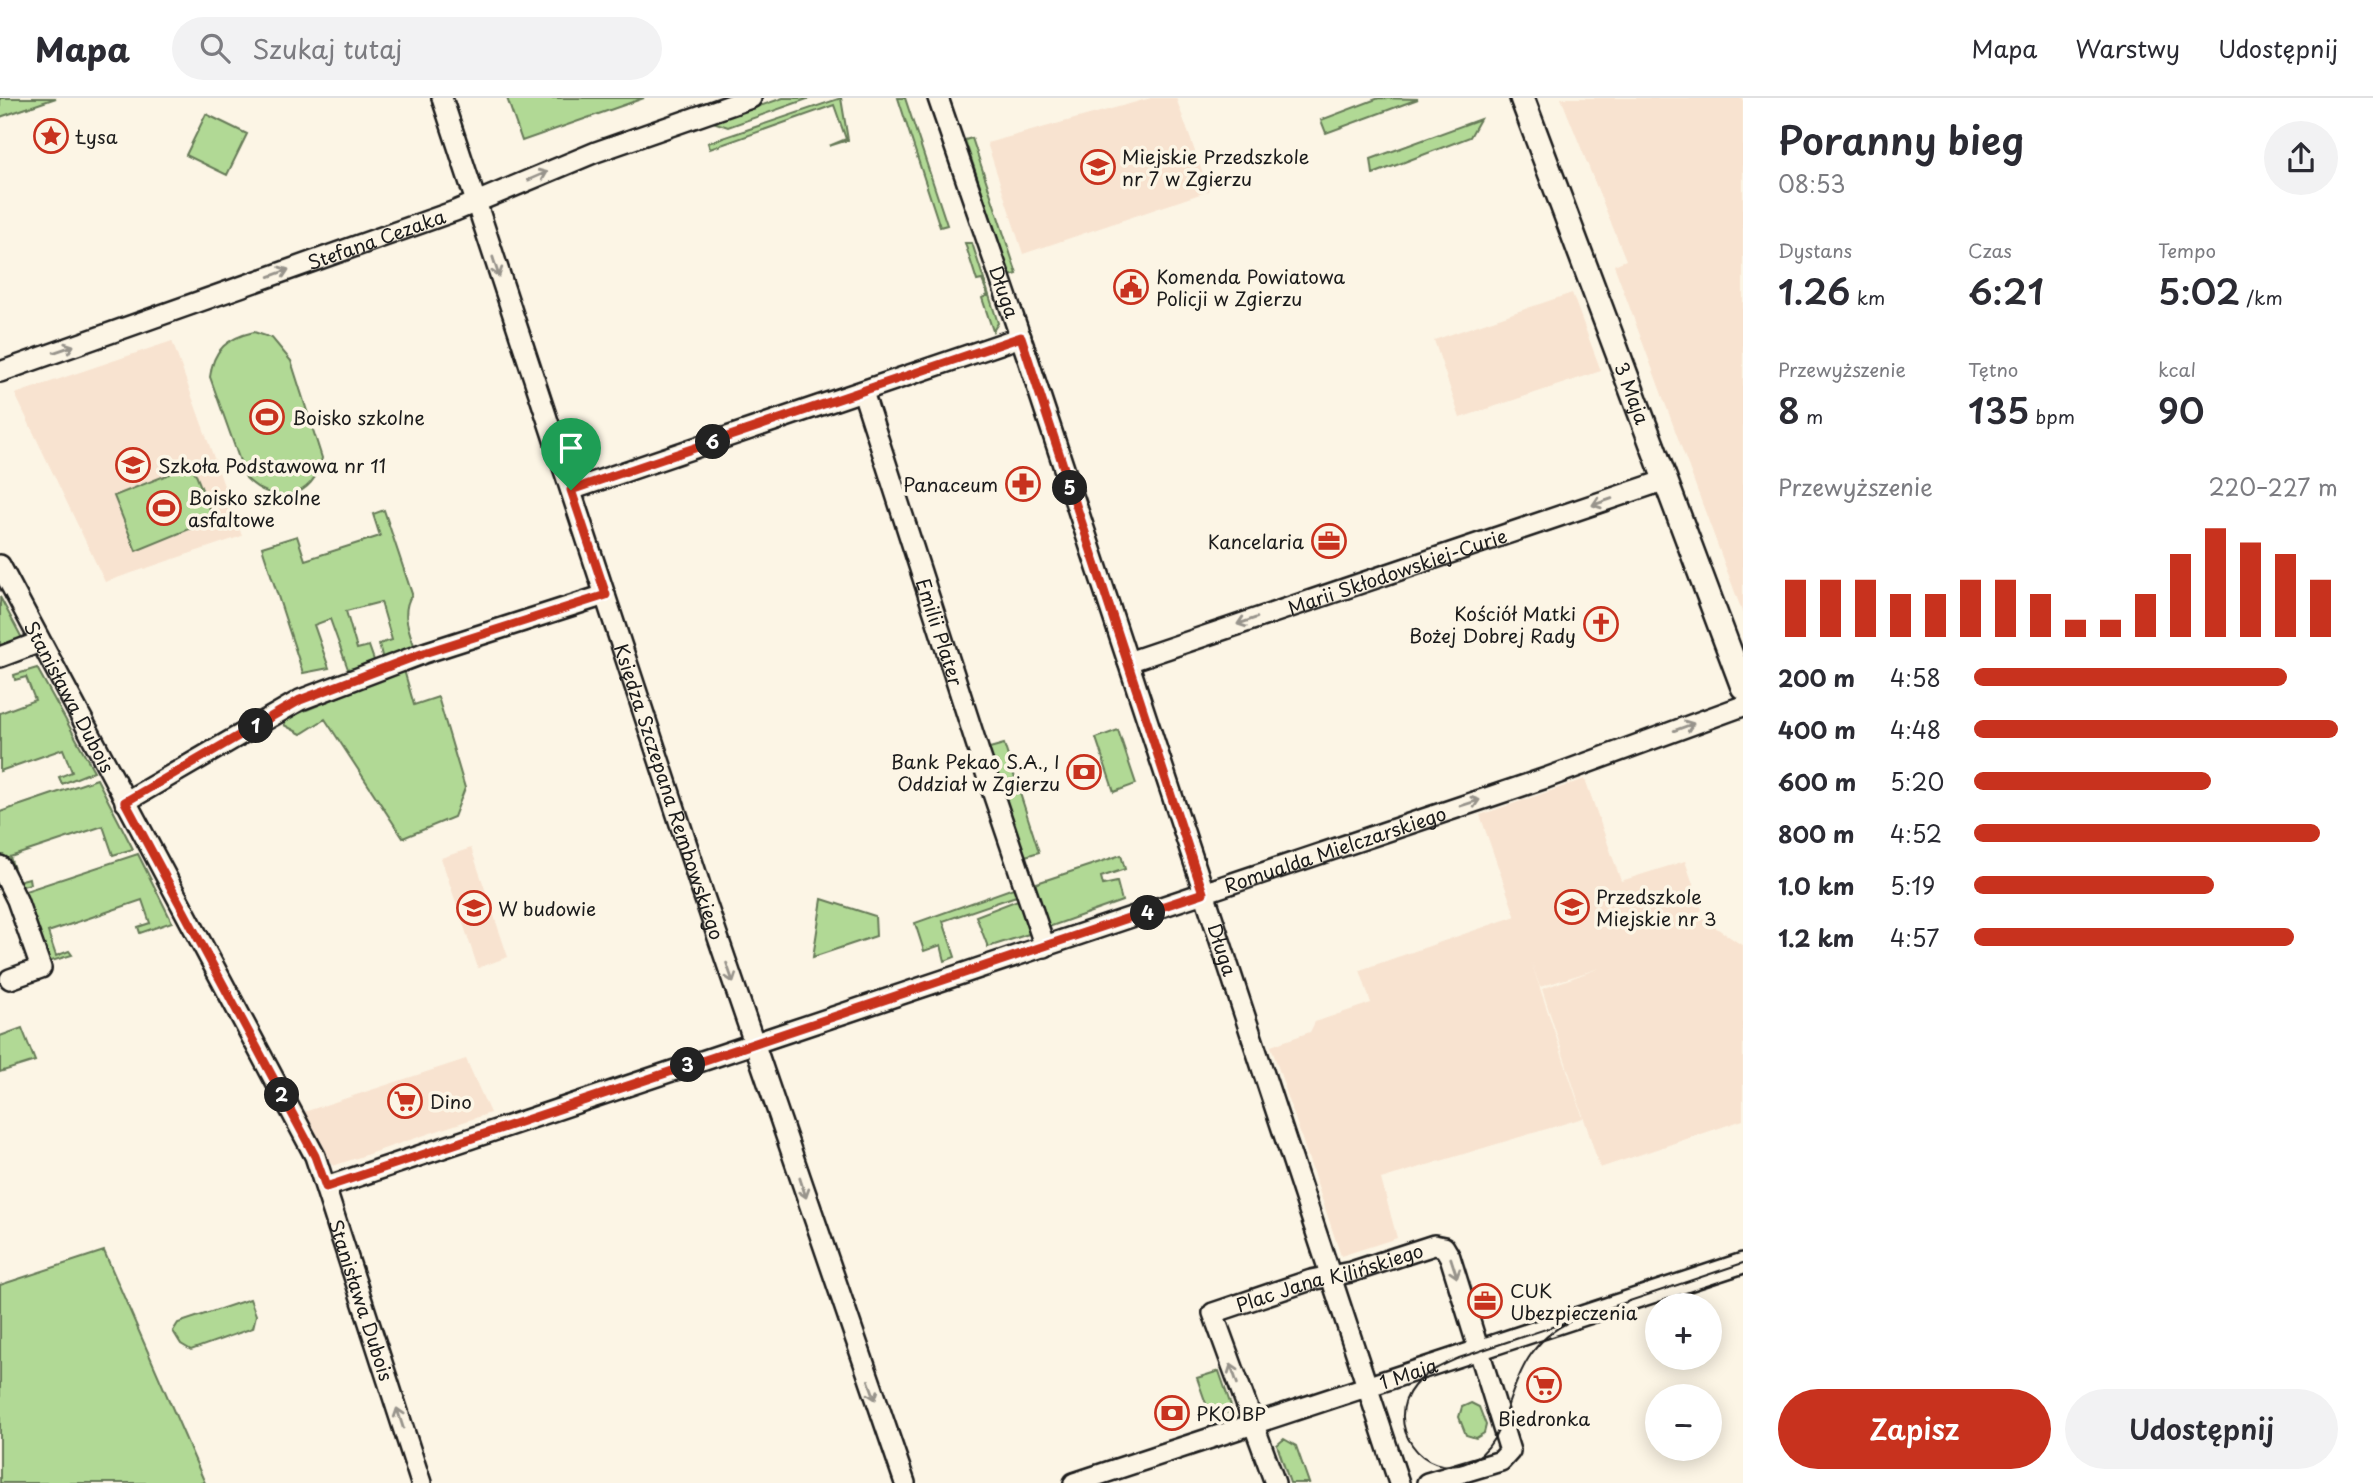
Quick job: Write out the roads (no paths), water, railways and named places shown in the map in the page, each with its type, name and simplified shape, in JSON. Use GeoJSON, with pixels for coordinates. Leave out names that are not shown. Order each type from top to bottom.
{"type":"FeatureCollection","features":[{"type":"Feature","properties":{"kind":"main road","name":"3 Maja"},"geometry":{"type":"LineString","coordinates":[[1522,98],[1743,686]]}},
{"type":"Feature","properties":{"kind":"street","name":"Księdza Szczepana Rembowskiego"},"geometry":{"type":"LineString","coordinates":[[442,98],[849,1326],[905,1483]]}},
{"type":"Feature","properties":{"kind":"street","name":"Stefana Cezaka"},"geometry":{"type":"LineString","coordinates":[[0,372],[475,202],[596,152],[751,98]]}},
{"type":"Feature","properties":{"kind":"street","name":"Długa"},"geometry":{"type":"LineString","coordinates":[[939,98],[1021,337],[1399,1483]]}},
{"type":"Feature","properties":{"kind":"street"},"geometry":{"type":"LineString","coordinates":[[571,490],[1021,337]]}},
{"type":"Feature","properties":{"kind":"street","name":"Emilii Plater"},"geometry":{"type":"LineString","coordinates":[[863,392],[1045,947]]}},
{"type":"Feature","properties":{"kind":"street","name":"Marii Skłodowskiej-Curie"},"geometry":{"type":"LineString","coordinates":[[1128,662],[1666,480]]}},
{"type":"Feature","properties":{"kind":"street","name":"Stanisława Dubois"},"geometry":{"type":"LineString","coordinates":[[0,565],[315,1156],[421,1483]]}},
{"type":"Feature","properties":{"kind":"street"},"geometry":{"type":"LineString","coordinates":[[125,802],[300,700],[424,653],[606,595]]}},
{"type":"Feature","properties":{"kind":"street"},"geometry":{"type":"LineString","coordinates":[[0,657],[40,642]]}},
{"type":"Feature","properties":{"kind":"street","name":"Romualda Mielczarskiego"},"geometry":{"type":"LineString","coordinates":[[326,1187],[1546,778],[1743,706]]}},
{"type":"Feature","properties":{"kind":"street"},"geometry":{"type":"LineString","coordinates":[[0,866],[17,900],[41,968],[10,979]]}},
{"type":"Feature","properties":{"kind":"street","name":"Plac Jana Kilińskiego"},"geometry":{"type":"LineString","coordinates":[[1275,1483],[1213,1313],[1431,1246],[1444,1247],[1450,1257],[1509,1446],[1509,1456],[1457,1476],[1427,1483]]}},
{"type":"Feature","properties":{"kind":"street","name":"1 Maja"},"geometry":{"type":"LineString","coordinates":[[1074,1483],[1743,1263]]}},
{"type":"Feature","properties":{"kind":"tram line"},"geometry":{"type":"LineString","coordinates":[[1571,1321],[1547,1336],[1531,1355],[1519,1375],[1495,1436],[1484,1452],[1468,1462],[1451,1466],[1436,1463],[1423,1456],[1412,1445],[1405,1431],[1403,1416],[1406,1401],[1414,1386],[1435,1369],[1459,1358],[1743,1263]]}},
{"type":"Feature","properties":{"kind":"place","name":"Łysa"},"geometry":{"type":"Point","coordinates":[51,136]}},
{"type":"Feature","properties":{"kind":"place","name":"Miejskie Przedszkole nr 7 w Zgierzu"},"geometry":{"type":"Point","coordinates":[1098,167]}},
{"type":"Feature","properties":{"kind":"place","name":"Komenda Powiatowa Policji w Zgierzu"},"geometry":{"type":"Point","coordinates":[1131,287]}},
{"type":"Feature","properties":{"kind":"place","name":"Boisko szkolne"},"geometry":{"type":"Point","coordinates":[267,417]}},
{"type":"Feature","properties":{"kind":"place","name":"Szkoła Podstawowa nr 11"},"geometry":{"type":"Point","coordinates":[133,465]}},
{"type":"Feature","properties":{"kind":"place","name":"Panaceum"},"geometry":{"type":"Point","coordinates":[1023,484]}},
{"type":"Feature","properties":{"kind":"place","name":"Boisko szkolne asfaltowe"},"geometry":{"type":"Point","coordinates":[164,508]}},
{"type":"Feature","properties":{"kind":"place","name":"Kancelaria"},"geometry":{"type":"Point","coordinates":[1329,541]}},
{"type":"Feature","properties":{"kind":"place","name":"Kościół Matki Bożej Dobrej Rady"},"geometry":{"type":"Point","coordinates":[1601,624]}},
{"type":"Feature","properties":{"kind":"place","name":"Bank Pekao S.A., I Oddział w Zgierzu"},"geometry":{"type":"Point","coordinates":[1084,772]}},
{"type":"Feature","properties":{"kind":"place","name":"Przedszkole Miejskie nr 3"},"geometry":{"type":"Point","coordinates":[1572,907]}},
{"type":"Feature","properties":{"kind":"place","name":"W budowie"},"geometry":{"type":"Point","coordinates":[474,908]}},
{"type":"Feature","properties":{"kind":"place","name":"Dino"},"geometry":{"type":"Point","coordinates":[405,1101]}},
{"type":"Feature","properties":{"kind":"place","name":"CUK Ubezpieczenia"},"geometry":{"type":"Point","coordinates":[1485,1301]}},
{"type":"Feature","properties":{"kind":"place","name":"Biedronka"},"geometry":{"type":"Point","coordinates":[1544,1385]}},
{"type":"Feature","properties":{"kind":"place","name":"PKO BP"},"geometry":{"type":"Point","coordinates":[1172,1413]}}]}
